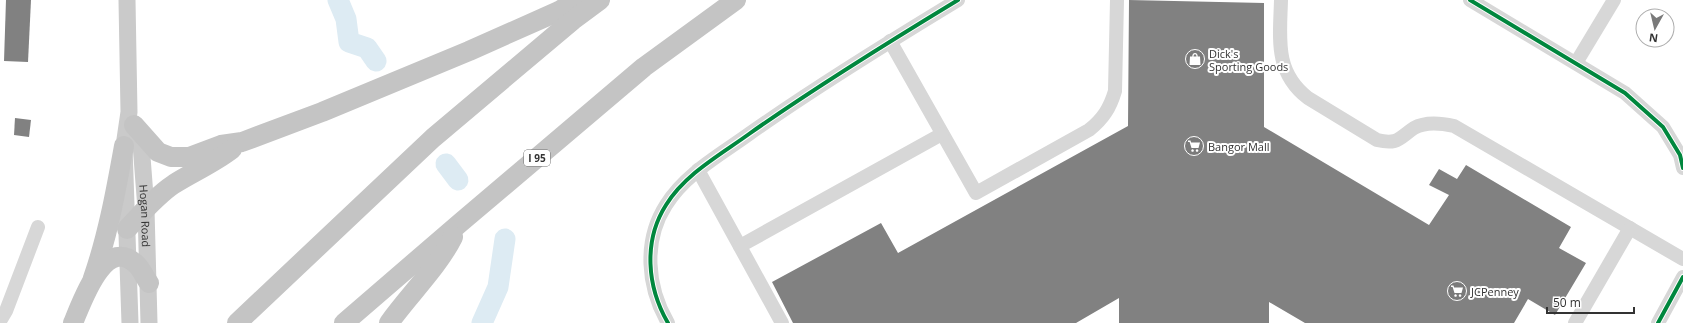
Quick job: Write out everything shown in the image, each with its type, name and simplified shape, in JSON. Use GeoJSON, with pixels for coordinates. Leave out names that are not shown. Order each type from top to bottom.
{"type":"FeatureCollection","features":[{"type":"Feature","properties":{"kind":"highway"},"geometry":{"type":"LineString","coordinates":[[132,119],[158,152],[171,157],[189,157],[221,145],[242,142],[322,112],[469,51],[559,11],[577,0]]}},
{"type":"Feature","properties":{"kind":"highway"},"geometry":{"type":"LineString","coordinates":[[237,323],[433,138],[573,20],[600,0]]}},
{"type":"Feature","properties":{"kind":"highway","name":"I 95"},"geometry":{"type":"LineString","coordinates":[[344,323],[644,67],[736,0]]}},
{"type":"Feature","properties":{"kind":"highway"},"geometry":{"type":"LineString","coordinates":[[127,229],[158,196],[174,184],[223,156],[242,142]]}},
{"type":"Feature","properties":{"kind":"highway"},"geometry":{"type":"LineString","coordinates":[[73,323],[93,278],[102,252],[124,146]]}},
{"type":"Feature","properties":{"kind":"highway"},"geometry":{"type":"LineString","coordinates":[[389,323],[401,305],[447,250],[460,223]]}},
{"type":"Feature","properties":{"kind":"highway"},"geometry":{"type":"LineString","coordinates":[[93,278],[107,261],[112,258],[119,257],[128,259],[137,266],[149,283]]}},
{"type":"Feature","properties":{"kind":"main road","name":"Hogan Road"},"geometry":{"type":"LineString","coordinates":[[127,0],[132,119],[141,144],[146,209],[149,323]]}},
{"type":"Feature","properties":{"kind":"main road","name":"Hogan Road"},"geometry":{"type":"LineString","coordinates":[[130,323],[124,146],[132,119]]}},
{"type":"Feature","properties":{"kind":"street"},"geometry":{"type":"LineString","coordinates":[[668,323],[660,310],[651,280],[650,261],[656,225],[665,206],[676,190],[698,170],[808,93],[958,0]]}},
{"type":"Feature","properties":{"kind":"street"},"geometry":{"type":"LineString","coordinates":[[890,41],[976,193],[1089,130],[1104,117],[1115,91],[1117,0]]}},
{"type":"Feature","properties":{"kind":"street"},"geometry":{"type":"LineString","coordinates":[[1281,0],[1280,55],[1292,83],[1308,98],[1377,140],[1385,142],[1399,140],[1414,128],[1421,125],[1438,123],[1454,126],[1683,260]]}},
{"type":"Feature","properties":{"kind":"street"},"geometry":{"type":"LineString","coordinates":[[1470,0],[1625,93],[1663,127],[1680,155],[1683,168]]}},
{"type":"Feature","properties":{"kind":"street"},"geometry":{"type":"LineString","coordinates":[[1576,63],[1614,0]]}},
{"type":"Feature","properties":{"kind":"street"},"geometry":{"type":"LineString","coordinates":[[740,246],[942,134]]}},
{"type":"Feature","properties":{"kind":"street"},"geometry":{"type":"LineString","coordinates":[[698,170],[782,323]]}},
{"type":"Feature","properties":{"kind":"street"},"geometry":{"type":"LineString","coordinates":[[2,314],[38,227]]}},
{"type":"Feature","properties":{"kind":"street"},"geometry":{"type":"LineString","coordinates":[[1575,323],[1630,228]]}},
{"type":"Feature","properties":{"kind":"street"},"geometry":{"type":"LineString","coordinates":[[1658,323],[1683,277]]}},
{"type":"Feature","properties":{"kind":"building"},"geometry":{"type":"Polygon","coordinates":[[[6,0],[31,0],[28,62],[4,61],[6,0]]]}},
{"type":"Feature","properties":{"kind":"building","name":"Bangor Mall"},"geometry":{"type":"Polygon","coordinates":[[[1129,0],[1264,3],[1264,127],[1429,225],[1449,195],[1429,185],[1439,169],[1457,179],[1466,165],[1571,227],[1559,248],[1586,263],[1555,315],[1528,299],[1514,323],[1305,323],[1269,302],[1269,323],[1119,323],[1119,298],[1076,323],[793,323],[772,282],[881,223],[898,253],[1128,126],[1129,0]]]}},
{"type":"Feature","properties":{"kind":"building"},"geometry":{"type":"Polygon","coordinates":[[[15,118],[31,120],[29,137],[14,135],[15,118]]]}},
{"type":"Feature","properties":{"kind":"waterway"},"geometry":{"type":"LineString","coordinates":[[338,0],[346,19],[349,42],[367,48],[376,61]]}},
{"type":"Feature","properties":{"kind":"waterway"},"geometry":{"type":"LineString","coordinates":[[446,164],[458,180]]}},
{"type":"Feature","properties":{"kind":"waterway"},"geometry":{"type":"LineString","coordinates":[[482,323],[498,287],[505,239]]}},
{"type":"Feature","properties":{"kind":"cycle path"},"geometry":{"type":"LineString","coordinates":[[668,323],[656,294],[650,264],[651,249],[659,219],[666,205],[674,194],[693,174],[800,99],[958,0]]}},
{"type":"Feature","properties":{"kind":"cycle path"},"geometry":{"type":"LineString","coordinates":[[1470,0],[1625,93],[1663,127],[1680,155],[1683,168]]}},
{"type":"Feature","properties":{"kind":"cycle path"},"geometry":{"type":"LineString","coordinates":[[1658,323],[1683,277]]}},
{"type":"Feature","properties":{"kind":"place","name":"Dick's Sporting Goods"},"geometry":{"type":"Point","coordinates":[1195,59]}},
{"type":"Feature","properties":{"kind":"place","name":"Bangor Mall"},"geometry":{"type":"Point","coordinates":[1194,146]}},
{"type":"Feature","properties":{"kind":"place","name":"JCPenney"},"geometry":{"type":"Point","coordinates":[1457,291]}}]}
